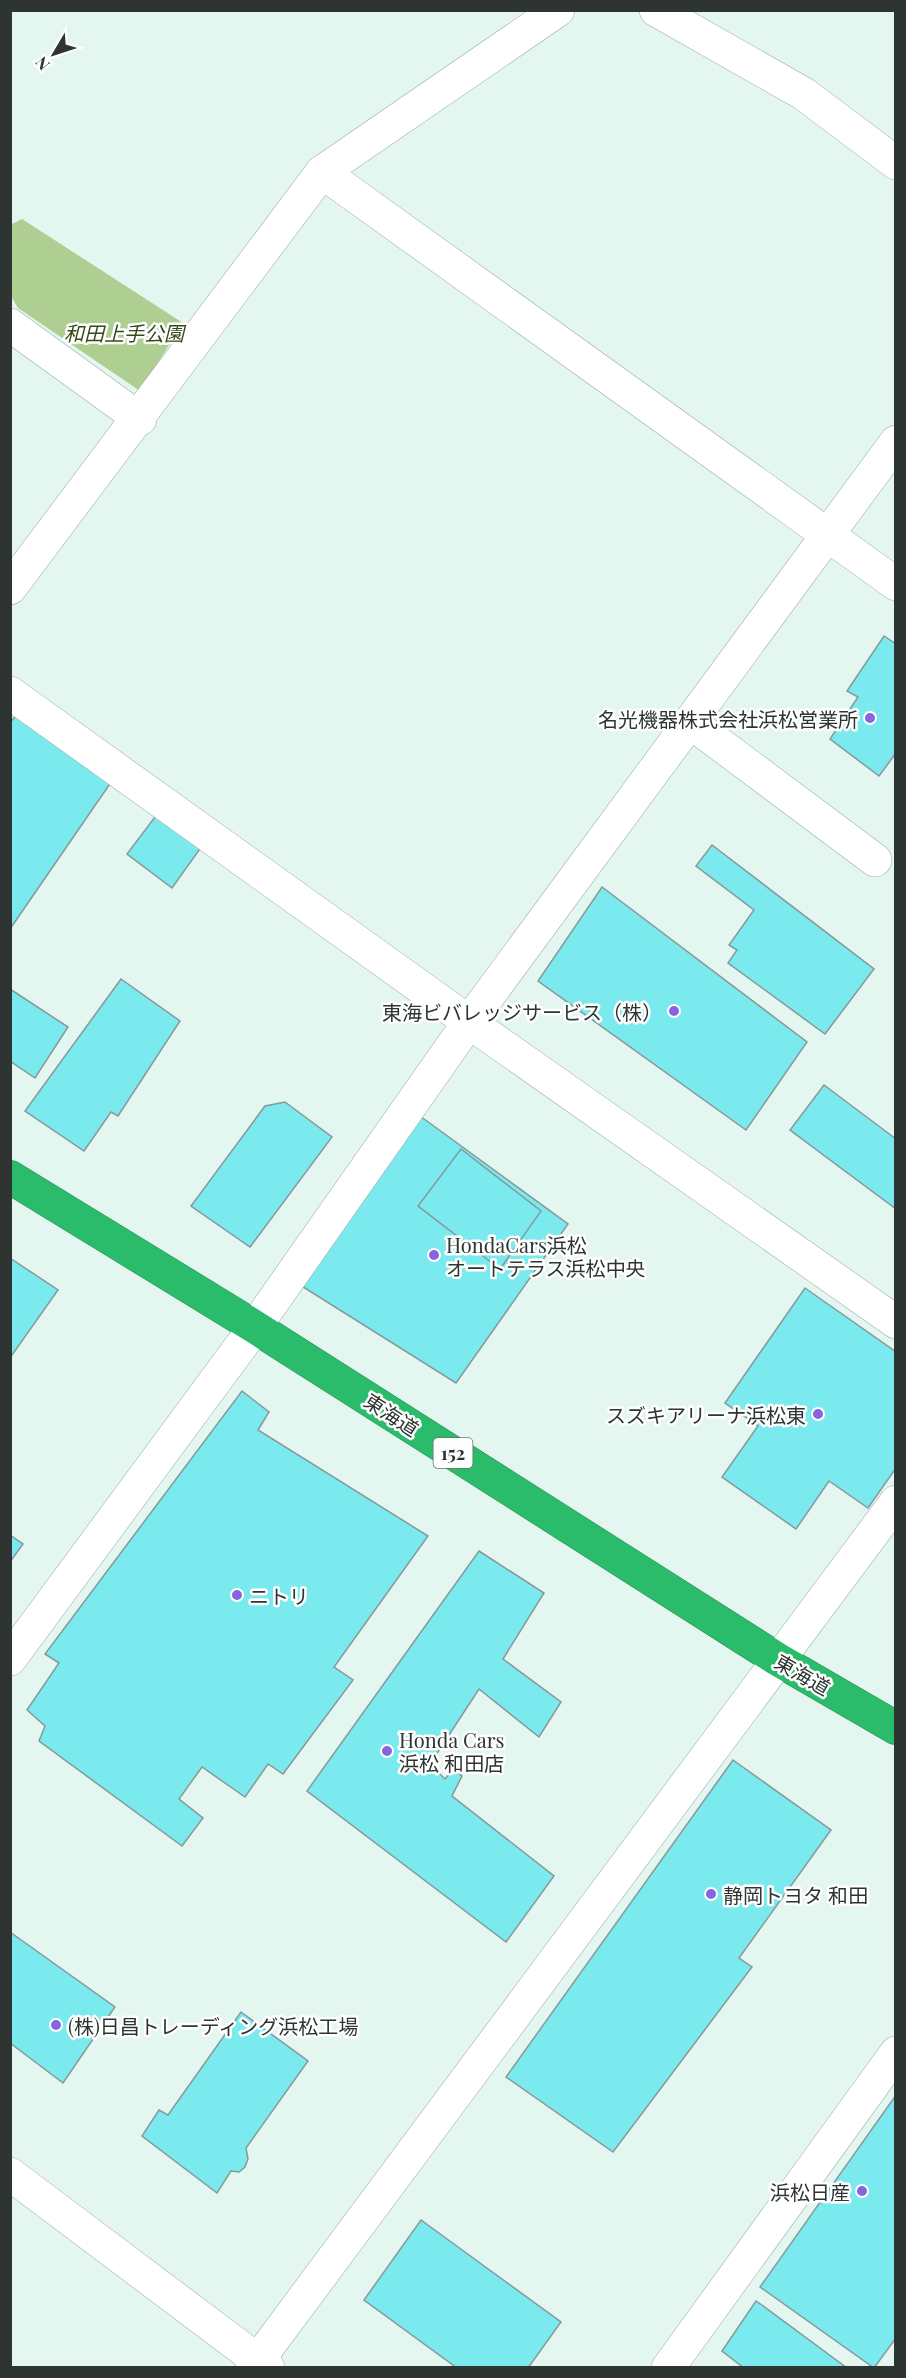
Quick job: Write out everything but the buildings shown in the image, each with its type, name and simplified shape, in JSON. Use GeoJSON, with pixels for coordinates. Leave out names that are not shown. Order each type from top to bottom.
{"type":"FeatureCollection","features":[{"type":"Feature","properties":{"kind":"highway","name":"東海道"},"geometry":{"type":"LineString","coordinates":[[10,1177],[255,1327],[777,1659],[896,1728]]}},
{"type":"Feature","properties":{"kind":"street"},"geometry":{"type":"LineString","coordinates":[[10,588],[140,419],[322,172],[558,10]]}},
{"type":"Feature","properties":{"kind":"street"},"geometry":{"type":"LineString","coordinates":[[656,10],[804,94],[896,163]]}},
{"type":"Feature","properties":{"kind":"street"},"geometry":{"type":"LineString","coordinates":[[322,172],[896,584]]}},
{"type":"Feature","properties":{"kind":"street"},"geometry":{"type":"LineString","coordinates":[[10,325],[140,419]]}},
{"type":"Feature","properties":{"kind":"street"},"geometry":{"type":"LineString","coordinates":[[10,1659],[255,1327],[469,1022],[896,442]]}},
{"type":"Feature","properties":{"kind":"street"},"geometry":{"type":"LineString","coordinates":[[10,693],[469,1022],[896,1322]]}},
{"type":"Feature","properties":{"kind":"street"},"geometry":{"type":"LineString","coordinates":[[690,722],[875,860]]}},
{"type":"Feature","properties":{"kind":"street"},"geometry":{"type":"LineString","coordinates":[[10,2174],[259,2365],[777,1659],[896,1502]]}},
{"type":"Feature","properties":{"kind":"street"},"geometry":{"type":"LineString","coordinates":[[668,2367],[896,2053]]}},
{"type":"Feature","properties":{"kind":"green space","name":"和田上手公園"},"geometry":{"type":"Polygon","coordinates":[[[22,219],[183,323],[140,391],[18,308],[11,296],[10,225],[22,219]]]}},
{"type":"Feature","properties":{"kind":"place","name":"名光機器株式会社浜松営業所"},"geometry":{"type":"Point","coordinates":[870,718]}},
{"type":"Feature","properties":{"kind":"place","name":"東海ビバレッジサービス（株）"},"geometry":{"type":"Point","coordinates":[674,1011]}},
{"type":"Feature","properties":{"kind":"place","name":"HondaCars浜松 オートテラス浜松中央"},"geometry":{"type":"Point","coordinates":[434,1255]}},
{"type":"Feature","properties":{"kind":"place","name":"スズキアリーナ浜松東"},"geometry":{"type":"Point","coordinates":[818,1414]}},
{"type":"Feature","properties":{"kind":"place","name":"ニトリ"},"geometry":{"type":"Point","coordinates":[237,1595]}},
{"type":"Feature","properties":{"kind":"place","name":"Honda Cars 浜松 和田店"},"geometry":{"type":"Point","coordinates":[387,1751]}},
{"type":"Feature","properties":{"kind":"place","name":"静岡トヨタ 和田"},"geometry":{"type":"Point","coordinates":[711,1894]}},
{"type":"Feature","properties":{"kind":"place","name":"(株)日昌トレーディング浜松工場"},"geometry":{"type":"Point","coordinates":[56,2025]}},
{"type":"Feature","properties":{"kind":"place","name":"浜松日産"},"geometry":{"type":"Point","coordinates":[862,2191]}}]}
